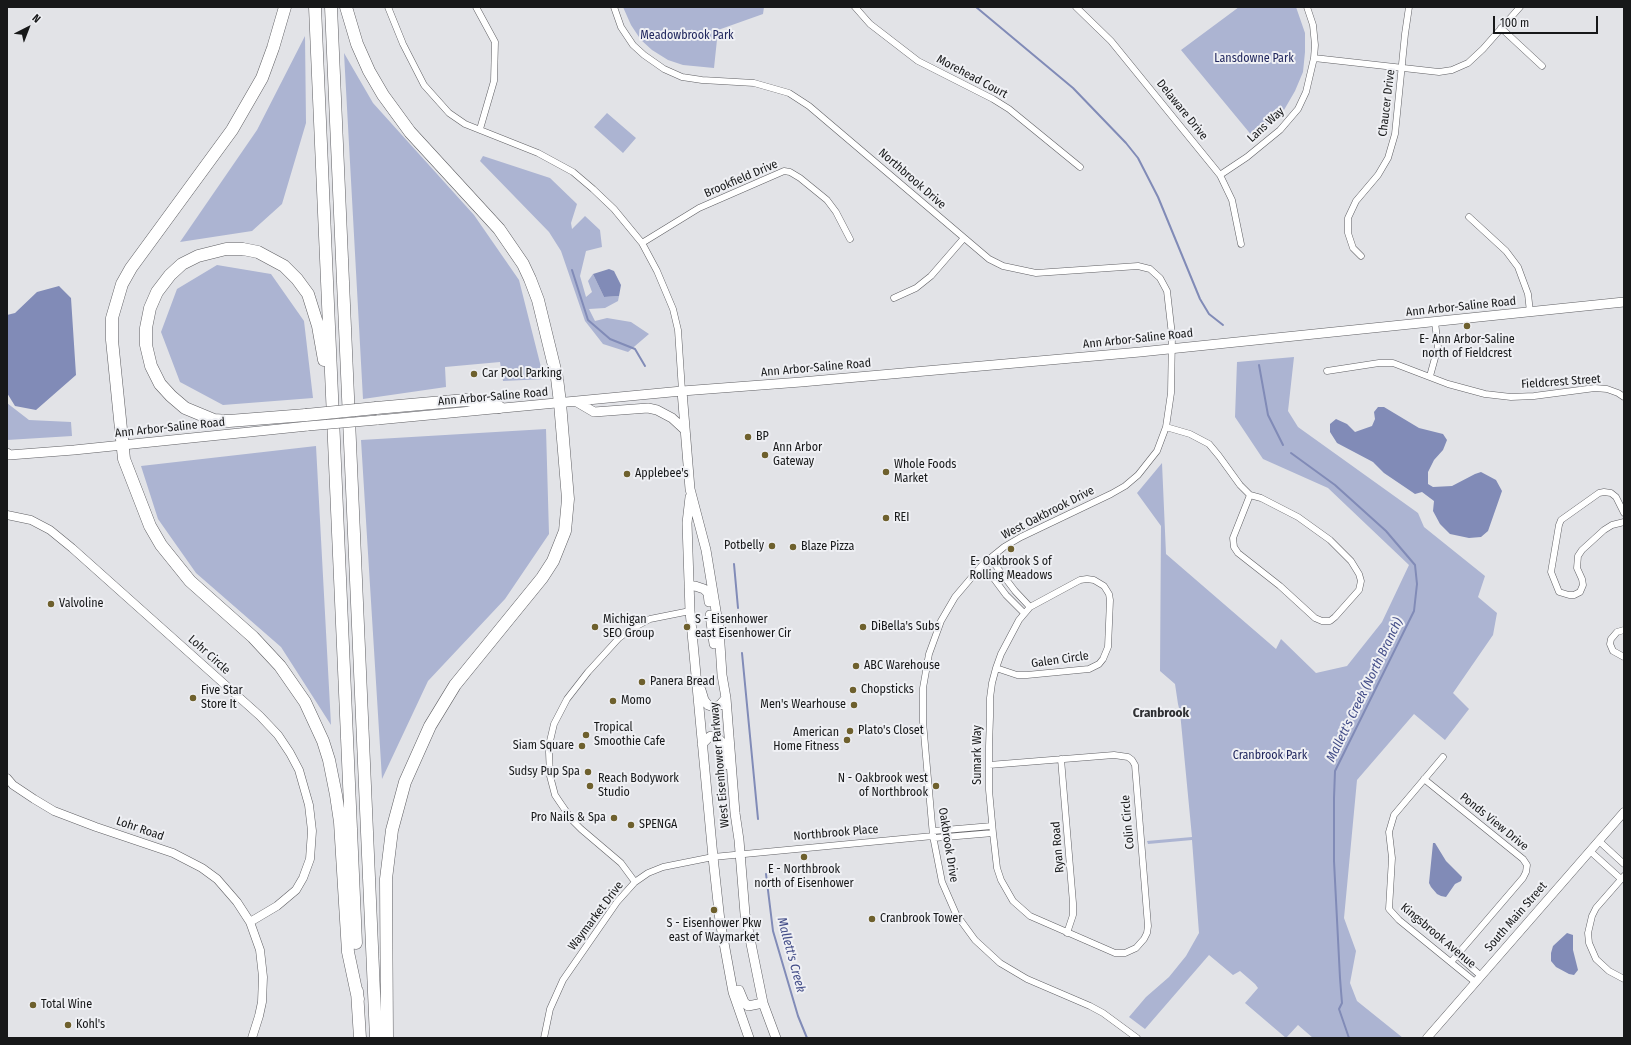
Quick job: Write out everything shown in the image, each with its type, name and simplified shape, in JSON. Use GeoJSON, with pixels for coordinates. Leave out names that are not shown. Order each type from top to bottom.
{"type":"FeatureCollection","features":[{"type":"Feature","properties":{"kind":"highway"},"geometry":{"type":"LineString","coordinates":[[285,7],[273,48],[262,78],[232,130],[131,268],[122,284],[112,318],[112,340],[124,460],[150,526],[161,545],[190,581],[268,652],[293,683],[316,723],[329,760],[336,795],[348,952],[358,999]]}},
{"type":"Feature","properties":{"kind":"highway"},"geometry":{"type":"LineString","coordinates":[[315,7],[360,1038]]}},
{"type":"Feature","properties":{"kind":"highway"},"geometry":{"type":"LineString","coordinates":[[331,7],[376,1038]]}},
{"type":"Feature","properties":{"kind":"highway"},"geometry":{"type":"LineString","coordinates":[[346,7],[357,44],[368,71],[386,100],[410,132],[499,229],[523,264],[538,300],[557,378],[568,499],[565,530],[560,546],[553,560],[542,578],[472,663],[443,704],[416,754],[405,782],[392,830],[386,879],[387,1038]]}},
{"type":"Feature","properties":{"kind":"highway"},"geometry":{"type":"LineString","coordinates":[[332,391],[314,309],[308,294],[284,266],[258,252],[243,249],[226,249],[198,256],[182,264],[170,275],[157,292],[152,303],[146,328],[146,345],[151,366],[160,384],[171,396],[185,408],[214,420],[307,420],[376,414],[466,400],[499,407]]}},
{"type":"Feature","properties":{"kind":"main road","name":"Ann Arbor-Saline Road"},"geometry":{"type":"LineString","coordinates":[[499,407],[577,402],[682,391],[1172,349],[1204,344],[1624,302]]}},
{"type":"Feature","properties":{"kind":"main road","name":"West Eisenhower Parkway"},"geometry":{"type":"LineString","coordinates":[[682,391],[690,489],[706,550],[719,629],[745,914],[763,1003],[776,1038]]}},
{"type":"Feature","properties":{"kind":"main road"},"geometry":{"type":"LineString","coordinates":[[577,402],[594,412],[648,408],[653,409],[672,418],[685,430]]}},
{"type":"Feature","properties":{"kind":"main road","name":"Ann Arbor-Saline Road"},"geometry":{"type":"LineString","coordinates":[[8,455],[122,445],[307,420]]}},
{"type":"Feature","properties":{"kind":"main road","name":"West Eisenhower Parkway"},"geometry":{"type":"LineString","coordinates":[[690,489],[687,523],[690,611],[713,857],[720,921],[733,992],[749,1038]]}},
{"type":"Feature","properties":{"kind":"main road"},"geometry":{"type":"LineString","coordinates":[[689,586],[698,586],[708,593],[717,667],[722,675]]}},
{"type":"Feature","properties":{"kind":"main road"},"geometry":{"type":"LineString","coordinates":[[692,630],[697,638],[702,694],[704,700],[708,705],[714,707],[720,705],[726,698]]}},
{"type":"Feature","properties":{"kind":"main road"},"geometry":{"type":"LineString","coordinates":[[702,744],[711,736],[719,739],[723,744],[729,800],[735,813]]}},
{"type":"Feature","properties":{"kind":"main road"},"geometry":{"type":"LineString","coordinates":[[720,921],[727,933],[740,995],[748,1006],[763,1003]]}},
{"type":"Feature","properties":{"kind":"street"},"geometry":{"type":"LineString","coordinates":[[388,7],[403,44],[424,85],[449,113],[465,124],[538,153],[573,172],[614,209],[642,243],[657,271],[673,309],[678,330],[682,391]]}},
{"type":"Feature","properties":{"kind":"street"},"geometry":{"type":"LineString","coordinates":[[476,7],[495,42],[494,82],[480,130]]}},
{"type":"Feature","properties":{"kind":"street","name":"Northbrook Drive"},"geometry":{"type":"LineString","coordinates":[[614,7],[621,27],[633,45],[664,69],[689,78],[754,83],[789,93],[810,106],[989,259],[1003,266],[1036,273],[1124,266],[1138,266],[1150,270],[1160,278],[1167,291],[1172,349]]}},
{"type":"Feature","properties":{"kind":"street","name":"Morehead Court"},"geometry":{"type":"LineString","coordinates":[[855,7],[870,24],[918,61],[993,99],[1009,109],[1080,167]]}},
{"type":"Feature","properties":{"kind":"street","name":"Delaware Drive"},"geometry":{"type":"LineString","coordinates":[[1076,7],[1123,56],[1220,175],[1232,200],[1241,244]]}},
{"type":"Feature","properties":{"kind":"street","name":"Lans Way"},"geometry":{"type":"LineString","coordinates":[[1220,175],[1247,157],[1280,130],[1298,109],[1306,92],[1316,45],[1313,25],[1307,7]]}},
{"type":"Feature","properties":{"kind":"street","name":"Chaucer Drive"},"geometry":{"type":"LineString","coordinates":[[1361,256],[1353,248],[1348,233],[1348,218],[1356,201],[1378,175],[1388,158],[1395,134],[1409,7]]}},
{"type":"Feature","properties":{"kind":"street"},"geometry":{"type":"LineString","coordinates":[[1314,58],[1438,72],[1457,68],[1468,63],[1483,49],[1520,7]]}},
{"type":"Feature","properties":{"kind":"street"},"geometry":{"type":"LineString","coordinates":[[1501,28],[1542,66]]}},
{"type":"Feature","properties":{"kind":"street","name":"Brookfield Drive"},"geometry":{"type":"LineString","coordinates":[[642,243],[700,208],[784,170],[800,178],[827,200],[836,212],[850,239]]}},
{"type":"Feature","properties":{"kind":"street"},"geometry":{"type":"LineString","coordinates":[[1469,217],[1506,251],[1518,267],[1526,287],[1530,312]]}},
{"type":"Feature","properties":{"kind":"street"},"geometry":{"type":"LineString","coordinates":[[894,298],[916,288],[931,276],[964,238]]}},
{"type":"Feature","properties":{"kind":"street"},"geometry":{"type":"LineString","coordinates":[[1430,376],[1438,347],[1435,322]]}},
{"type":"Feature","properties":{"kind":"street","name":"West Oakbrook Drive"},"geometry":{"type":"LineString","coordinates":[[923,722],[923,688],[926,669],[941,621],[955,597],[983,564],[1004,547],[1021,537],[1125,486],[1138,475],[1157,451],[1166,427],[1171,393],[1172,349]]}},
{"type":"Feature","properties":{"kind":"street","name":"Fieldcrest Street"},"geometry":{"type":"LineString","coordinates":[[1327,371],[1393,362],[1469,390],[1499,396],[1534,396],[1595,388],[1618,393],[1624,397]]}},
{"type":"Feature","properties":{"kind":"street"},"geometry":{"type":"LineString","coordinates":[[1166,427],[1190,434],[1209,444],[1240,485],[1250,495],[1284,509],[1314,527],[1330,540],[1356,567],[1361,581],[1359,590],[1335,617],[1330,620],[1322,621],[1316,618],[1280,586],[1238,553],[1234,547],[1234,533],[1250,495]]}},
{"type":"Feature","properties":{"kind":"street"},"geometry":{"type":"LineString","coordinates":[[1624,513],[1616,497],[1611,493],[1604,492],[1599,493],[1561,520],[1551,572],[1559,592],[1574,595],[1580,592],[1583,585],[1577,568],[1578,556],[1582,550],[1604,530],[1612,525],[1624,522]]}},
{"type":"Feature","properties":{"kind":"street","name":"Lohr Circle"},"geometry":{"type":"LineString","coordinates":[[7,515],[31,520],[50,530],[260,716],[278,735],[290,753],[299,770],[309,805],[312,830],[310,860],[304,878],[296,890],[277,906],[250,922]]}},
{"type":"Feature","properties":{"kind":"street"},"geometry":{"type":"LineString","coordinates":[[990,558],[1015,591],[1030,607]]}},
{"type":"Feature","properties":{"kind":"street"},"geometry":{"type":"LineString","coordinates":[[983,564],[1006,596],[1024,613]]}},
{"type":"Feature","properties":{"kind":"street","name":"Galen Circle"},"geometry":{"type":"LineString","coordinates":[[996,668],[1017,675],[1027,676],[1089,669],[1099,664],[1104,659],[1108,647],[1110,600],[1109,594],[1100,583],[1087,579],[1080,580],[1030,607],[1024,613]]}},
{"type":"Feature","properties":{"kind":"street"},"geometry":{"type":"LineString","coordinates":[[635,882],[621,863],[572,820],[555,795],[550,776],[550,741],[554,724],[567,699],[588,672],[619,638],[631,628],[650,619],[690,611]]}},
{"type":"Feature","properties":{"kind":"street","name":"Sumark Way"},"geometry":{"type":"LineString","coordinates":[[1024,613],[1004,648],[996,668],[990,692],[989,790],[997,868],[1001,880],[1013,901],[1030,916],[1067,933]]}},
{"type":"Feature","properties":{"kind":"street"},"geometry":{"type":"LineString","coordinates":[[1624,630],[1617,632],[1611,639],[1610,644],[1613,652],[1624,656]]}},
{"type":"Feature","properties":{"kind":"street","name":"Oakbrook Drive"},"geometry":{"type":"LineString","coordinates":[[923,722],[933,835],[938,868],[947,896],[966,930],[984,950],[1000,964],[1027,980],[1090,1006],[1103,1013],[1137,1038]]}},
{"type":"Feature","properties":{"kind":"street","name":"Colin Circle"},"geometry":{"type":"LineString","coordinates":[[989,765],[1061,760],[1114,754],[1128,757],[1135,765],[1148,926],[1147,933],[1141,944],[1124,953],[1116,953],[1067,933]]}},
{"type":"Feature","properties":{"kind":"street","name":"Kingsbrook Avenue"},"geometry":{"type":"LineString","coordinates":[[1443,757],[1398,809],[1391,823],[1389,832],[1392,874],[1389,909],[1399,920],[1475,982]]}},
{"type":"Feature","properties":{"kind":"street","name":"Ryan Road"},"geometry":{"type":"LineString","coordinates":[[1061,760],[1073,903],[1073,915],[1067,933]]}},
{"type":"Feature","properties":{"kind":"street","name":"Lohr Road"},"geometry":{"type":"LineString","coordinates":[[7,778],[14,785],[54,811],[173,853],[202,868],[228,891],[250,922],[260,950],[263,978],[262,1002],[252,1038]]}},
{"type":"Feature","properties":{"kind":"street","name":"Ponds View Drive"},"geometry":{"type":"LineString","coordinates":[[1424,779],[1524,859],[1527,865],[1523,878],[1451,962]]}},
{"type":"Feature","properties":{"kind":"street","name":"South Main Street"},"geometry":{"type":"LineString","coordinates":[[1427,1038],[1624,812]]}},
{"type":"Feature","properties":{"kind":"street","name":"Northbrook Place"},"geometry":{"type":"LineString","coordinates":[[713,857],[993,829]]}},
{"type":"Feature","properties":{"kind":"street"},"geometry":{"type":"LineString","coordinates":[[1599,841],[1624,864]]}},
{"type":"Feature","properties":{"kind":"street"},"geometry":{"type":"LineString","coordinates":[[1590,851],[1623,877],[1596,908],[1592,916],[1588,933],[1589,943],[1596,959],[1608,971],[1624,979]]}},
{"type":"Feature","properties":{"kind":"street","name":"Waymarket Drive"},"geometry":{"type":"LineString","coordinates":[[544,1038],[550,1009],[563,980],[617,902],[635,882],[648,873],[663,867],[713,857]]}},
{"type":"Feature","properties":{"kind":"street","name":"Kingsbrook Avenue"},"geometry":{"type":"LineString","coordinates":[[1457,955],[1481,976]]}},
{"type":"Feature","properties":{"kind":"green space","name":"Meadowbrook Park"},"geometry":{"type":"Polygon","coordinates":[[[623,7],[764,7],[763,14],[718,30],[714,68],[683,65],[668,60],[652,50],[641,40],[631,25],[623,7]]]}},
{"type":"Feature","properties":{"kind":"green space","name":"Lansdowne Park"},"geometry":{"type":"Polygon","coordinates":[[[1239,7],[1296,7],[1305,33],[1303,72],[1295,91],[1284,110],[1270,124],[1253,137],[1181,50],[1239,7]]]}},
{"type":"Feature","properties":{"kind":"green space"},"geometry":{"type":"Polygon","coordinates":[[[305,36],[306,123],[282,204],[252,231],[180,242],[257,130],[305,36]]]}},
{"type":"Feature","properties":{"kind":"green space"},"geometry":{"type":"Polygon","coordinates":[[[344,53],[373,103],[474,215],[519,280],[544,379],[503,381],[500,362],[445,367],[446,387],[363,399],[344,53]]]}},
{"type":"Feature","properties":{"kind":"green space"},"geometry":{"type":"Polygon","coordinates":[[[607,113],[636,138],[623,153],[594,127],[607,113]]]}},
{"type":"Feature","properties":{"kind":"green space"},"geometry":{"type":"Polygon","coordinates":[[[483,156],[550,178],[577,204],[571,223],[572,229],[585,216],[600,230],[602,247],[586,251],[580,276],[586,297],[592,292],[588,281],[593,274],[604,297],[619,296],[618,301],[605,308],[589,309],[595,321],[607,318],[631,322],[649,334],[628,352],[603,344],[585,321],[561,251],[549,232],[480,161],[483,156]]]}},
{"type":"Feature","properties":{"kind":"green space"},"geometry":{"type":"Polygon","coordinates":[[[217,265],[271,274],[304,321],[313,398],[223,405],[180,382],[161,332],[177,289],[217,265]]]}},
{"type":"Feature","properties":{"kind":"green space","name":"Cranbrook Park"},"geometry":{"type":"Polygon","coordinates":[[[1294,357],[1288,411],[1298,427],[1418,513],[1424,527],[1485,576],[1478,597],[1497,613],[1493,635],[1453,693],[1469,709],[1445,740],[1414,714],[1357,780],[1344,918],[1356,951],[1350,983],[1357,1001],[1403,1038],[1313,1038],[1298,1025],[1286,1038],[1245,1003],[1258,988],[1255,984],[1240,971],[1233,975],[1209,955],[1145,1029],[1129,1017],[1146,997],[1169,977],[1186,956],[1199,933],[1192,840],[1148,844],[1147,841],[1192,837],[1180,712],[1175,684],[1160,671],[1161,526],[1137,493],[1162,463],[1166,554],[1276,649],[1281,639],[1316,673],[1347,666],[1382,622],[1409,565],[1328,488],[1263,459],[1235,417],[1237,362],[1294,357]]]}},
{"type":"Feature","properties":{"kind":"green space"},"geometry":{"type":"Polygon","coordinates":[[[7,403],[29,420],[71,422],[72,436],[7,440],[7,403]]]}},
{"type":"Feature","properties":{"kind":"green space"},"geometry":{"type":"Polygon","coordinates":[[[546,429],[549,534],[505,599],[428,681],[382,779],[361,440],[546,429]]]}},
{"type":"Feature","properties":{"kind":"green space"},"geometry":{"type":"Polygon","coordinates":[[[316,446],[331,725],[281,647],[196,573],[158,519],[141,466],[316,446]]]}},
{"type":"Feature","properties":{"kind":"shaded area"},"geometry":{"type":"Polygon","coordinates":[[[609,269],[614,271],[621,285],[619,296],[604,297],[593,274],[609,269]]]}},
{"type":"Feature","properties":{"kind":"shaded area"},"geometry":{"type":"Polygon","coordinates":[[[59,286],[71,298],[76,375],[36,410],[15,406],[7,393],[7,315],[15,313],[37,292],[59,286]]]}},
{"type":"Feature","properties":{"kind":"shaded area"},"geometry":{"type":"Polygon","coordinates":[[[1378,407],[1384,407],[1419,428],[1443,434],[1447,440],[1443,450],[1434,460],[1428,472],[1428,484],[1433,487],[1452,486],[1481,472],[1496,480],[1502,491],[1488,531],[1481,537],[1469,538],[1450,534],[1440,524],[1433,511],[1434,501],[1422,492],[1415,494],[1384,473],[1373,462],[1337,443],[1330,432],[1330,424],[1336,419],[1347,424],[1355,432],[1372,426],[1375,419],[1374,412],[1378,407]]]}},
{"type":"Feature","properties":{"kind":"shaded area"},"geometry":{"type":"Polygon","coordinates":[[[1433,843],[1435,843],[1446,861],[1462,877],[1461,881],[1455,884],[1446,897],[1437,894],[1429,883],[1433,843]]]}},
{"type":"Feature","properties":{"kind":"shaded area"},"geometry":{"type":"Polygon","coordinates":[[[1567,933],[1573,935],[1573,950],[1578,970],[1574,975],[1556,967],[1551,961],[1553,946],[1567,933]]]}},
{"type":"Feature","properties":{"kind":"waterway","name":"Mallett's Creek (North Branch)"},"geometry":{"type":"LineString","coordinates":[[976,7],[1073,88],[1126,143],[1138,158],[1158,197],[1200,299],[1209,314],[1223,325]]}},
{"type":"Feature","properties":{"kind":"waterway","name":"Mallett's Creek"},"geometry":{"type":"LineString","coordinates":[[572,270],[588,320],[610,339],[635,349],[645,366]]}},
{"type":"Feature","properties":{"kind":"waterway","name":"Mallett's Creek (North Branch)"},"geometry":{"type":"LineString","coordinates":[[1259,365],[1268,415],[1283,445]]}},
{"type":"Feature","properties":{"kind":"waterway","name":"Mallett's Creek (North Branch)"},"geometry":{"type":"LineString","coordinates":[[1291,453],[1335,485],[1386,531],[1415,565],[1417,584],[1414,611],[1335,771],[1334,861],[1342,1003],[1339,1009],[1349,1038]]}},
{"type":"Feature","properties":{"kind":"waterway","name":"Mallett's Creek"},"geometry":{"type":"LineString","coordinates":[[734,564],[738,608]]}},
{"type":"Feature","properties":{"kind":"waterway","name":"Mallett's Creek"},"geometry":{"type":"LineString","coordinates":[[742,653],[758,819]]}},
{"type":"Feature","properties":{"kind":"waterway","name":"Mallett's Creek"},"geometry":{"type":"LineString","coordinates":[[766,874],[773,931],[798,1016],[807,1038]]}},
{"type":"Feature","properties":{"kind":"place","name":"E- Ann Arbor-Saline north of Fieldcrest"},"geometry":{"type":"Point","coordinates":[1467,326]}},
{"type":"Feature","properties":{"kind":"place","name":"Car Pool Parking"},"geometry":{"type":"Point","coordinates":[474,374]}},
{"type":"Feature","properties":{"kind":"place","name":"BP"},"geometry":{"type":"Point","coordinates":[748,437]}},
{"type":"Feature","properties":{"kind":"place","name":"Ann Arbor Gateway"},"geometry":{"type":"Point","coordinates":[765,455]}},
{"type":"Feature","properties":{"kind":"place","name":"Whole Foods Market"},"geometry":{"type":"Point","coordinates":[886,472]}},
{"type":"Feature","properties":{"kind":"place","name":"Applebee's"},"geometry":{"type":"Point","coordinates":[627,474]}},
{"type":"Feature","properties":{"kind":"place","name":"REI"},"geometry":{"type":"Point","coordinates":[886,518]}},
{"type":"Feature","properties":{"kind":"place","name":"Potbelly"},"geometry":{"type":"Point","coordinates":[772,546]}},
{"type":"Feature","properties":{"kind":"place","name":"Blaze Pizza"},"geometry":{"type":"Point","coordinates":[793,547]}},
{"type":"Feature","properties":{"kind":"place","name":"E- Oakbrook S of Rolling Meadows"},"geometry":{"type":"Point","coordinates":[1011,549]}},
{"type":"Feature","properties":{"kind":"place","name":"Valvoline"},"geometry":{"type":"Point","coordinates":[51,604]}},
{"type":"Feature","properties":{"kind":"place","name":"Michigan SEO Group"},"geometry":{"type":"Point","coordinates":[595,627]}},
{"type":"Feature","properties":{"kind":"place","name":"S - Eisenhower east Eisenhower Cir"},"geometry":{"type":"Point","coordinates":[687,627]}},
{"type":"Feature","properties":{"kind":"place","name":"DiBella's Subs"},"geometry":{"type":"Point","coordinates":[863,627]}},
{"type":"Feature","properties":{"kind":"place","name":"ABC Warehouse"},"geometry":{"type":"Point","coordinates":[856,666]}},
{"type":"Feature","properties":{"kind":"place","name":"Panera Bread"},"geometry":{"type":"Point","coordinates":[642,682]}},
{"type":"Feature","properties":{"kind":"place","name":"Chopsticks"},"geometry":{"type":"Point","coordinates":[853,690]}},
{"type":"Feature","properties":{"kind":"place","name":"Five Star Store It"},"geometry":{"type":"Point","coordinates":[193,698]}},
{"type":"Feature","properties":{"kind":"place","name":"Momo"},"geometry":{"type":"Point","coordinates":[613,701]}},
{"type":"Feature","properties":{"kind":"place","name":"Men's Wearhouse"},"geometry":{"type":"Point","coordinates":[854,705]}},
{"type":"Feature","properties":{"kind":"place","name":"Plato's Closet"},"geometry":{"type":"Point","coordinates":[850,731]}},
{"type":"Feature","properties":{"kind":"place","name":"Tropical Smoothie Cafe"},"geometry":{"type":"Point","coordinates":[586,735]}},
{"type":"Feature","properties":{"kind":"place","name":"American Home Fitness"},"geometry":{"type":"Point","coordinates":[847,740]}},
{"type":"Feature","properties":{"kind":"place","name":"Siam Square"},"geometry":{"type":"Point","coordinates":[582,746]}},
{"type":"Feature","properties":{"kind":"place","name":"Sudsy Pup Spa"},"geometry":{"type":"Point","coordinates":[588,772]}},
{"type":"Feature","properties":{"kind":"place","name":"Reach Bodywork Studio"},"geometry":{"type":"Point","coordinates":[590,786]}},
{"type":"Feature","properties":{"kind":"place","name":"N - Oakbrook west of Northbrook"},"geometry":{"type":"Point","coordinates":[936,786]}},
{"type":"Feature","properties":{"kind":"place","name":"Pro Nails & Spa"},"geometry":{"type":"Point","coordinates":[614,818]}},
{"type":"Feature","properties":{"kind":"place","name":"SPENGA"},"geometry":{"type":"Point","coordinates":[631,825]}},
{"type":"Feature","properties":{"kind":"place","name":"E - Northbrook north of Eisenhower"},"geometry":{"type":"Point","coordinates":[804,857]}},
{"type":"Feature","properties":{"kind":"place","name":"S - Eisenhower Pkw east of Waymarket"},"geometry":{"type":"Point","coordinates":[714,910]}},
{"type":"Feature","properties":{"kind":"place","name":"Cranbrook Tower"},"geometry":{"type":"Point","coordinates":[872,919]}},
{"type":"Feature","properties":{"kind":"place","name":"Total Wine"},"geometry":{"type":"Point","coordinates":[33,1005]}},
{"type":"Feature","properties":{"kind":"place","name":"Kohl's"},"geometry":{"type":"Point","coordinates":[68,1025]}},
{"type":"Feature","properties":{"kind":"district","name":"Cranbrook"},"geometry":{"type":"Point","coordinates":[1161,713]}}]}
